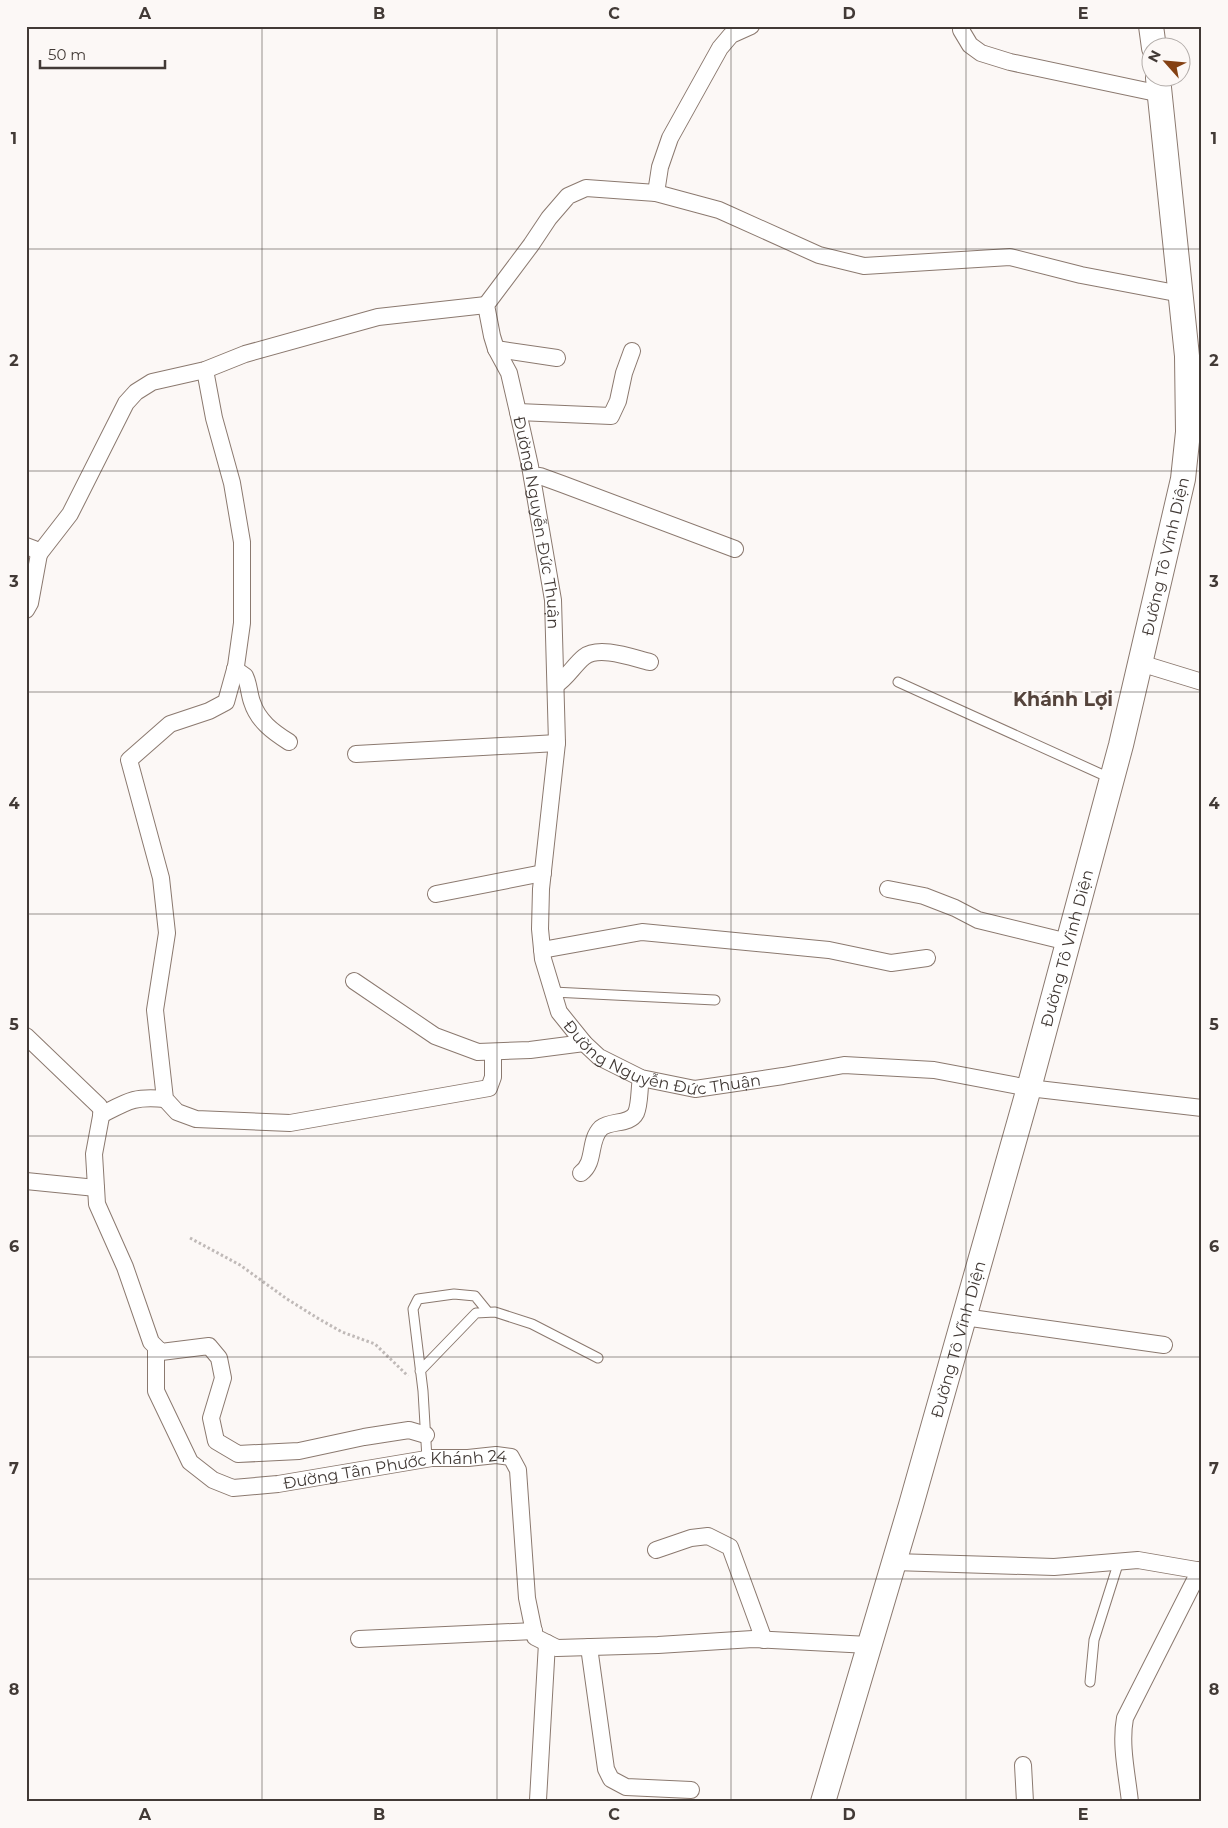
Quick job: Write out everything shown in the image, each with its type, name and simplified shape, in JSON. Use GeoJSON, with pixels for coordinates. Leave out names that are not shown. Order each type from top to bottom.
{"type":"FeatureCollection","features":[{"type":"Feature","properties":{"kind":"main road","name":"Đường Tô Vĩnh Diện"},"geometry":{"type":"LineString","coordinates":[[823,1802],[894,1562],[1029,1088],[1112,779],[1195,433],[1194,354],[1181,294],[1160,88]]}},
{"type":"Feature","properties":{"kind":"street"},"geometry":{"type":"LineString","coordinates":[[656,193],[660,167],[670,138],[720,48],[731,35],[751,26]]}},
{"type":"Feature","properties":{"kind":"street"},"geometry":{"type":"LineString","coordinates":[[961,30],[970,45],[981,54],[1010,62],[1140,83]]}},
{"type":"Feature","properties":{"kind":"street"},"geometry":{"type":"LineString","coordinates":[[26,610],[30,602],[33,550],[70,514],[126,402],[136,392],[152,382],[205,370],[246,354],[378,317],[486,305],[549,218],[568,196],[586,188],[656,193],[719,210],[819,255],[864,266],[1010,257],[1081,275],[1181,294]]}},
{"type":"Feature","properties":{"kind":"street","name":"Đường Nguyễn Đức Thuận"},"geometry":{"type":"LineString","coordinates":[[486,305],[496,349],[509,374],[518,412],[532,477],[553,600],[556,743],[543,873],[540,929],[543,959],[559,1012],[584,1043],[599,1057],[641,1078],[695,1089],[783,1076],[844,1064],[934,1070],[1029,1088],[1202,1108]]}},
{"type":"Feature","properties":{"kind":"street"},"geometry":{"type":"LineString","coordinates":[[496,349],[557,358]]}},
{"type":"Feature","properties":{"kind":"street"},"geometry":{"type":"LineString","coordinates":[[518,412],[611,416],[618,401],[624,373],[632,351]]}},
{"type":"Feature","properties":{"kind":"street"},"geometry":{"type":"LineString","coordinates":[[164,1099],[155,1010],[167,933],[161,878],[129,760],[170,724],[210,711],[226,702],[235,669],[242,623],[242,542],[232,483],[214,418],[205,370]]}},
{"type":"Feature","properties":{"kind":"street"},"geometry":{"type":"LineString","coordinates":[[532,477],[540,476],[735,549]]}},
{"type":"Feature","properties":{"kind":"street"},"geometry":{"type":"LineString","coordinates":[[556,685],[565,679],[584,657],[592,652],[605,651],[650,662]]}},
{"type":"Feature","properties":{"kind":"street"},"geometry":{"type":"LineString","coordinates":[[1140,663],[1202,682]]}},
{"type":"Feature","properties":{"kind":"street"},"geometry":{"type":"LineString","coordinates":[[235,669],[245,676],[252,704],[263,722],[289,742]]}},
{"type":"Feature","properties":{"kind":"street"},"geometry":{"type":"LineString","coordinates":[[356,754],[556,743]]}},
{"type":"Feature","properties":{"kind":"street"},"geometry":{"type":"LineString","coordinates":[[436,894],[543,873]]}},
{"type":"Feature","properties":{"kind":"street"},"geometry":{"type":"LineString","coordinates":[[888,889],[924,896],[955,908],[978,920],[1068,942]]}},
{"type":"Feature","properties":{"kind":"street"},"geometry":{"type":"LineString","coordinates":[[542,950],[642,932],[829,950],[891,963],[927,958]]}},
{"type":"Feature","properties":{"kind":"street"},"geometry":{"type":"LineString","coordinates":[[354,981],[435,1036],[478,1052],[530,1050],[584,1043]]}},
{"type":"Feature","properties":{"kind":"street"},"geometry":{"type":"LineString","coordinates":[[26,1036],[102,1111],[94,1154],[97,1204],[125,1267],[152,1342],[160,1352],[209,1346],[219,1358],[223,1378],[211,1418],[216,1441],[238,1454],[299,1451],[364,1437],[409,1430],[426,1435]]}},
{"type":"Feature","properties":{"kind":"street"},"geometry":{"type":"LineString","coordinates":[[102,1115],[132,1099],[148,1097],[164,1099],[177,1112],[196,1119],[290,1123],[490,1088],[493,1077],[493,1052]]}},
{"type":"Feature","properties":{"kind":"street"},"geometry":{"type":"LineString","coordinates":[[581,1173],[588,1166],[594,1141],[600,1130],[607,1125],[630,1119],[635,1114],[641,1078]]}},
{"type":"Feature","properties":{"kind":"street"},"geometry":{"type":"LineString","coordinates":[[26,1181],[96,1188]]}},
{"type":"Feature","properties":{"kind":"street"},"geometry":{"type":"LineString","coordinates":[[964,1317],[1164,1345]]}},
{"type":"Feature","properties":{"kind":"street","name":"Đường Tân Phước Khánh 24"},"geometry":{"type":"LineString","coordinates":[[156,1348],[156,1392],[190,1462],[213,1480],[233,1488],[278,1484],[427,1459],[496,1455],[511,1457],[518,1470],[527,1598],[534,1631]]}},
{"type":"Feature","properties":{"kind":"street"},"geometry":{"type":"LineString","coordinates":[[656,1550],[691,1538],[708,1536],[730,1547],[764,1640]]}},
{"type":"Feature","properties":{"kind":"street"},"geometry":{"type":"LineString","coordinates":[[894,1562],[1054,1567],[1138,1560],[1201,1571],[1125,1718],[1123,1730],[1130,1802]]}},
{"type":"Feature","properties":{"kind":"street"},"geometry":{"type":"LineString","coordinates":[[359,1640],[534,1631],[535,1637],[557,1648],[764,1640],[869,1645]]}},
{"type":"Feature","properties":{"kind":"street"},"geometry":{"type":"LineString","coordinates":[[538,1800],[547,1643]]}},
{"type":"Feature","properties":{"kind":"street"},"geometry":{"type":"LineString","coordinates":[[589,1647],[606,1769],[611,1779],[626,1787],[691,1790]]}},
{"type":"Feature","properties":{"kind":"street"},"geometry":{"type":"LineString","coordinates":[[1023,1765],[1026,1802]]}},
{"type":"Feature","properties":{"kind":"lane"},"geometry":{"type":"LineString","coordinates":[[898,682],[1112,779]]}},
{"type":"Feature","properties":{"kind":"lane"},"geometry":{"type":"LineString","coordinates":[[553,992],[715,1000]]}},
{"type":"Feature","properties":{"kind":"lane"},"geometry":{"type":"LineString","coordinates":[[427,1459],[423,1391],[413,1309],[418,1299],[454,1294],[475,1296],[488,1312]]}},
{"type":"Feature","properties":{"kind":"lane"},"geometry":{"type":"LineString","coordinates":[[420,1371],[476,1313],[488,1312],[495,1312],[532,1324],[598,1358]]}},
{"type":"Feature","properties":{"kind":"lane"},"geometry":{"type":"LineString","coordinates":[[1090,1682],[1094,1640],[1119,1561]]}},
{"type":"Feature","properties":{"kind":"path"},"geometry":{"type":"LineString","coordinates":[[190,1238],[240,1264],[287,1299],[319,1319],[342,1332],[375,1344],[423,1391]]}},
{"type":"Feature","properties":{"kind":"district","name":"Khánh Lợi"},"geometry":{"type":"Point","coordinates":[1063,699]}}]}
